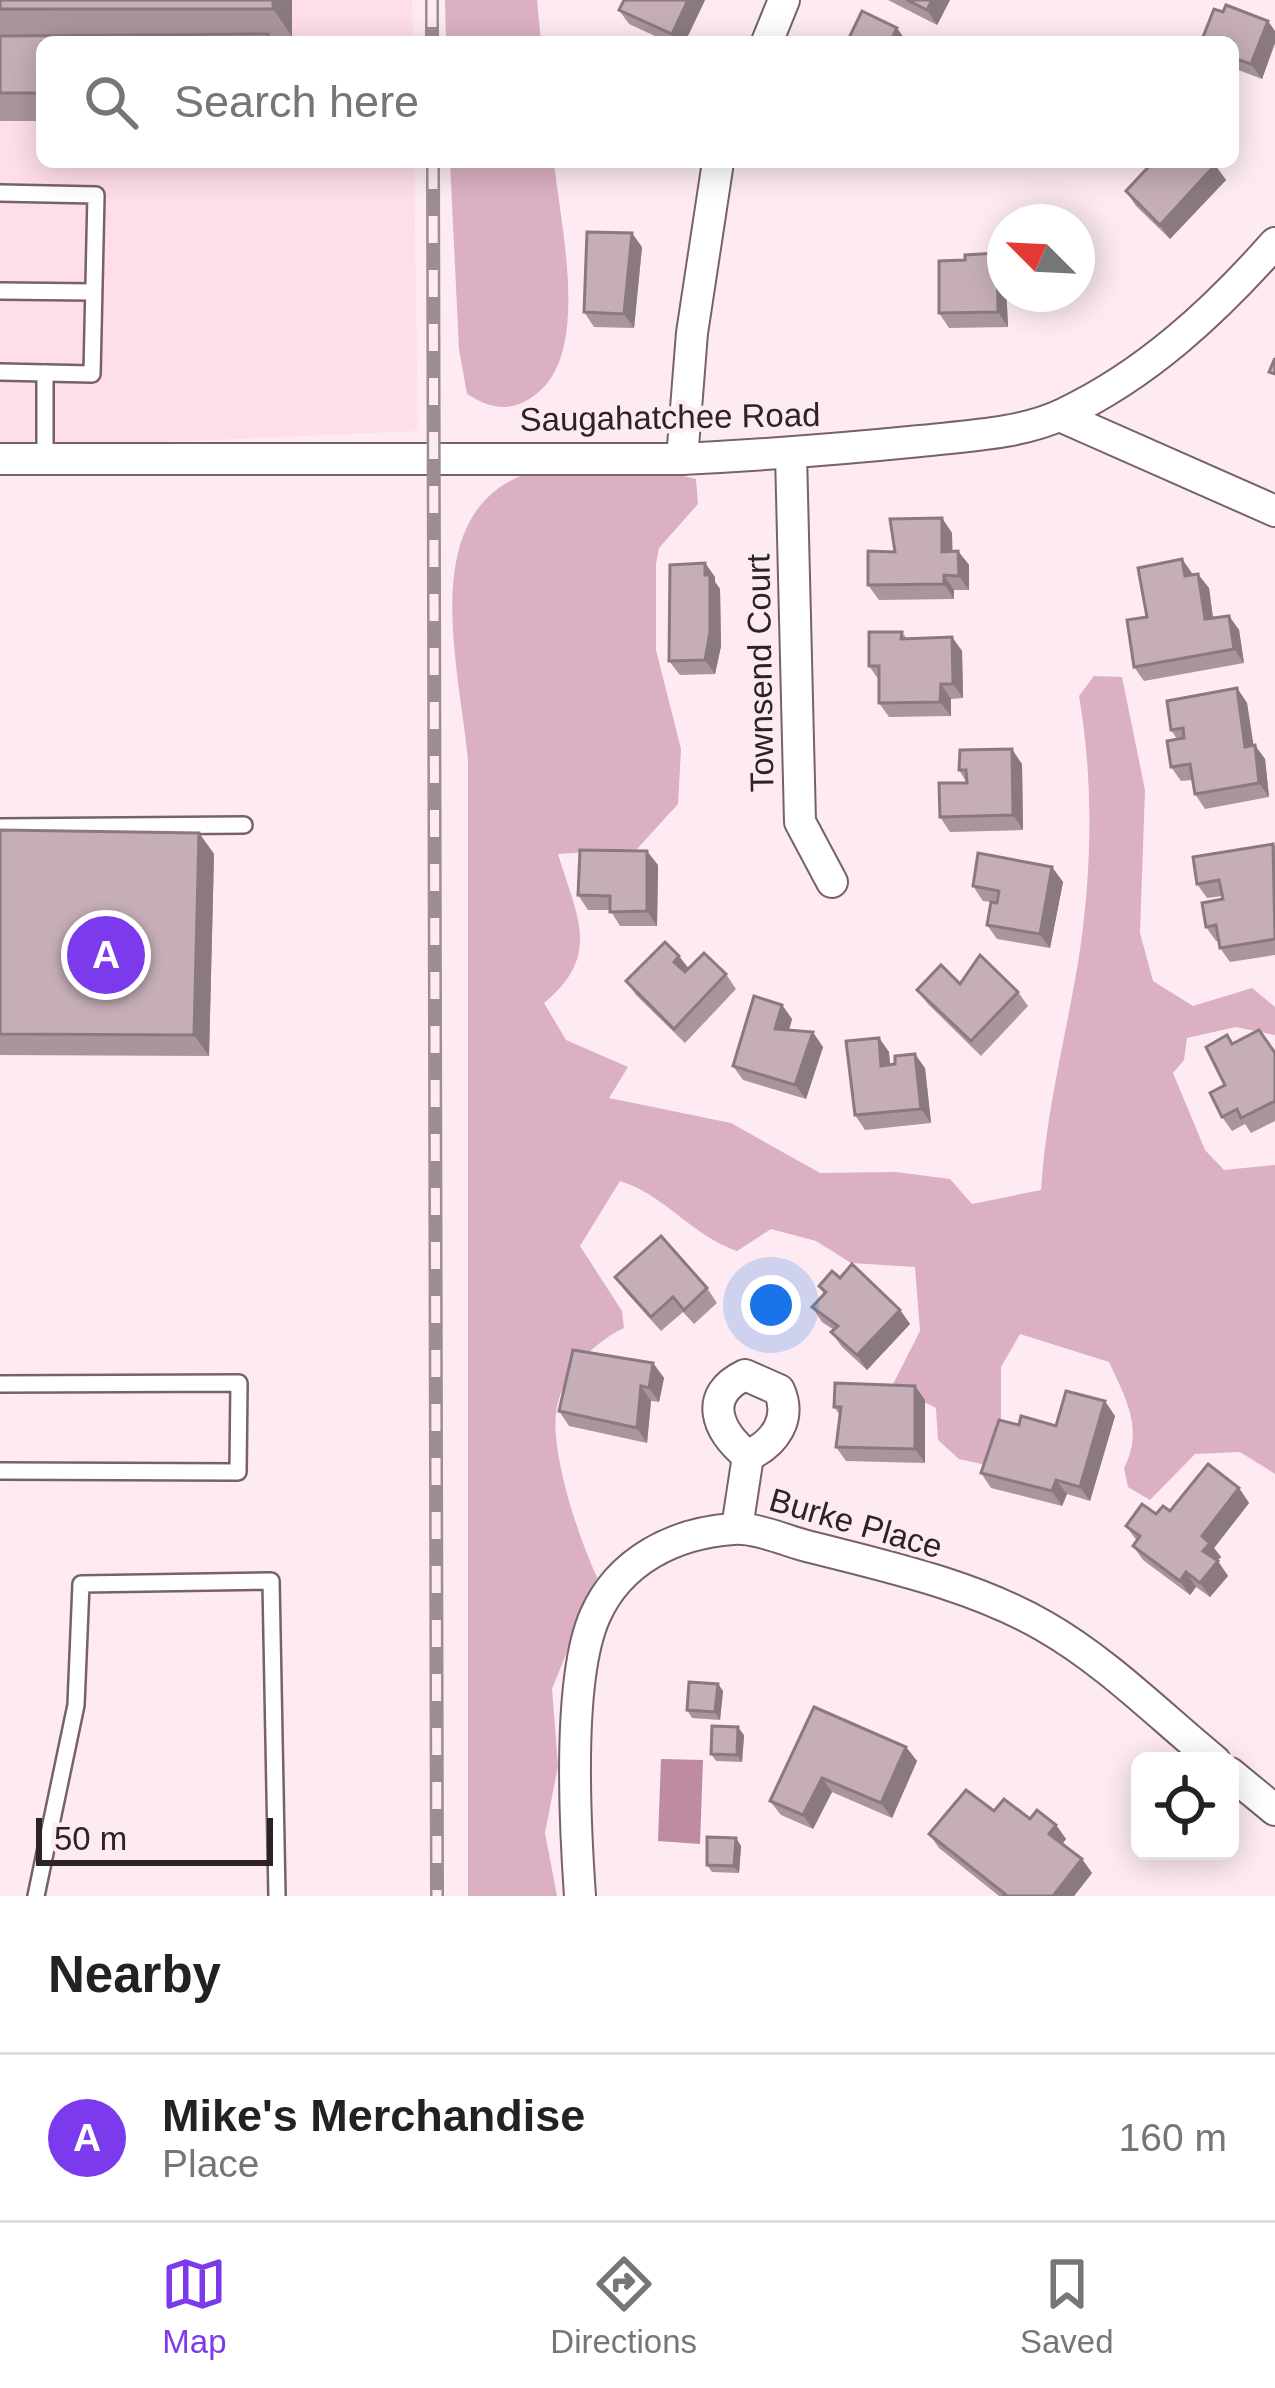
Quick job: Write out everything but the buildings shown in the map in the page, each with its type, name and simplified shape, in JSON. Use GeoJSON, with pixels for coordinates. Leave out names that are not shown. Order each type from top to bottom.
{"type":"FeatureCollection","features":[{"type":"Feature","properties":{"kind":"street"},"geometry":{"type":"LineString","coordinates":[[769,36],[784,0]]}},
{"type":"Feature","properties":{"kind":"street"},"geometry":{"type":"LineString","coordinates":[[682,458],[692,333],[717,168]]}},
{"type":"Feature","properties":{"kind":"street","name":"Saugahatchee Road"},"geometry":{"type":"LineString","coordinates":[[0,458],[682,458],[791,454],[982,434],[1060,416],[1160,354],[1230,293],[1275,243]]}},
{"type":"Feature","properties":{"kind":"street"},"geometry":{"type":"LineString","coordinates":[[1060,416],[1275,512]]}},
{"type":"Feature","properties":{"kind":"street","name":"Townsend Court"},"geometry":{"type":"LineString","coordinates":[[791,454],[800,822],[832,882]]}},
{"type":"Feature","properties":{"kind":"street"},"geometry":{"type":"LineString","coordinates":[[737,1528],[748,1456]]}},
{"type":"Feature","properties":{"kind":"street","name":"Burke Place"},"geometry":{"type":"LineString","coordinates":[[580,1896],[575,1831],[584,1648],[596,1613],[614,1583],[640,1559],[671,1541],[737,1528],[910,1573],[1014,1610],[1108,1669],[1205,1752]]}},
{"type":"Feature","properties":{"kind":"street"},"geometry":{"type":"LineString","coordinates":[[1239,1780],[1275,1810]]}},
{"type":"Feature","properties":{"kind":"lane"},"geometry":{"type":"LineString","coordinates":[[0,193],[96,195],[92,374],[0,372]]}},
{"type":"Feature","properties":{"kind":"lane"},"geometry":{"type":"LineString","coordinates":[[0,291],[93,292]]}},
{"type":"Feature","properties":{"kind":"lane"},"geometry":{"type":"LineString","coordinates":[[45,373],[45,458]]}},
{"type":"Feature","properties":{"kind":"lane"},"geometry":{"type":"LineString","coordinates":[[0,826],[244,825]]}},
{"type":"Feature","properties":{"kind":"lane"},"geometry":{"type":"LineString","coordinates":[[0,1384],[239,1383],[238,1472],[0,1471]]}},
{"type":"Feature","properties":{"kind":"lane"},"geometry":{"type":"LineString","coordinates":[[36,1896],[76,1705],[81,1584],[272,1581],[277,1896]]}},
{"type":"Feature","properties":{"kind":"shaded area"},"geometry":{"type":"Polygon","coordinates":[[[0,0],[412,0],[413,36],[36,36],[36,168],[414,168],[418,431],[0,449],[0,0]]]}},
{"type":"Feature","properties":{"kind":"shaded area"},"geometry":{"type":"Polygon","coordinates":[[[445,0],[537,0],[540,36],[446,36],[445,0]]]}},
{"type":"Feature","properties":{"kind":"shaded area"},"geometry":{"type":"Polygon","coordinates":[[[450,168],[555,168],[566,252],[568,320],[552,376],[518,405],[493,406],[467,394],[459,349],[450,168]]]}},
{"type":"Feature","properties":{"kind":"shaded area"},"geometry":{"type":"Polygon","coordinates":[[[542,469],[662,471],[696,479],[698,504],[659,548],[656,564],[656,650],[681,749],[678,804],[637,849],[558,854],[577,916],[579,951],[562,985],[544,1003],[566,1040],[628,1067],[609,1098],[731,1123],[820,1173],[896,1172],[950,1179],[972,1204],[1041,1190],[1086,896],[1089,796],[1079,696],[1094,676],[1122,677],[1145,790],[1140,933],[1153,981],[1193,1006],[1252,988],[1275,1007],[1275,1035],[1236,1027],[1187,1038],[1184,1060],[1173,1073],[1205,1150],[1224,1170],[1275,1165],[1275,1474],[1240,1452],[1195,1454],[1150,1500],[1128,1487],[1124,1468],[1133,1427],[1109,1362],[1020,1334],[1001,1367],[1001,1433],[986,1465],[959,1459],[938,1440],[936,1408],[892,1386],[920,1331],[915,1267],[851,1263],[816,1241],[771,1229],[737,1251],[620,1181],[580,1246],[622,1311],[624,1328],[580,1362],[564,1386],[556,1413],[562,1473],[597,1577],[552,1689],[558,1766],[545,1833],[557,1896],[468,1896],[468,760],[453,633],[453,589],[459,549],[474,514],[501,486],[542,469]]]}},
{"type":"Feature","properties":{"kind":"shaded area"},"geometry":{"type":"Polygon","coordinates":[[[661,1759],[703,1760],[700,1844],[658,1841],[661,1759]]]}},
{"type":"Feature","properties":{"kind":"railway"},"geometry":{"type":"LineString","coordinates":[[432,0],[432,36]]}},
{"type":"Feature","properties":{"kind":"railway"},"geometry":{"type":"LineString","coordinates":[[433,168],[437,1896]]}},
{"type":"Feature","properties":{"kind":"place","name":"Mike's Merchandise"},"geometry":{"type":"Point","coordinates":[106,955]}}]}
